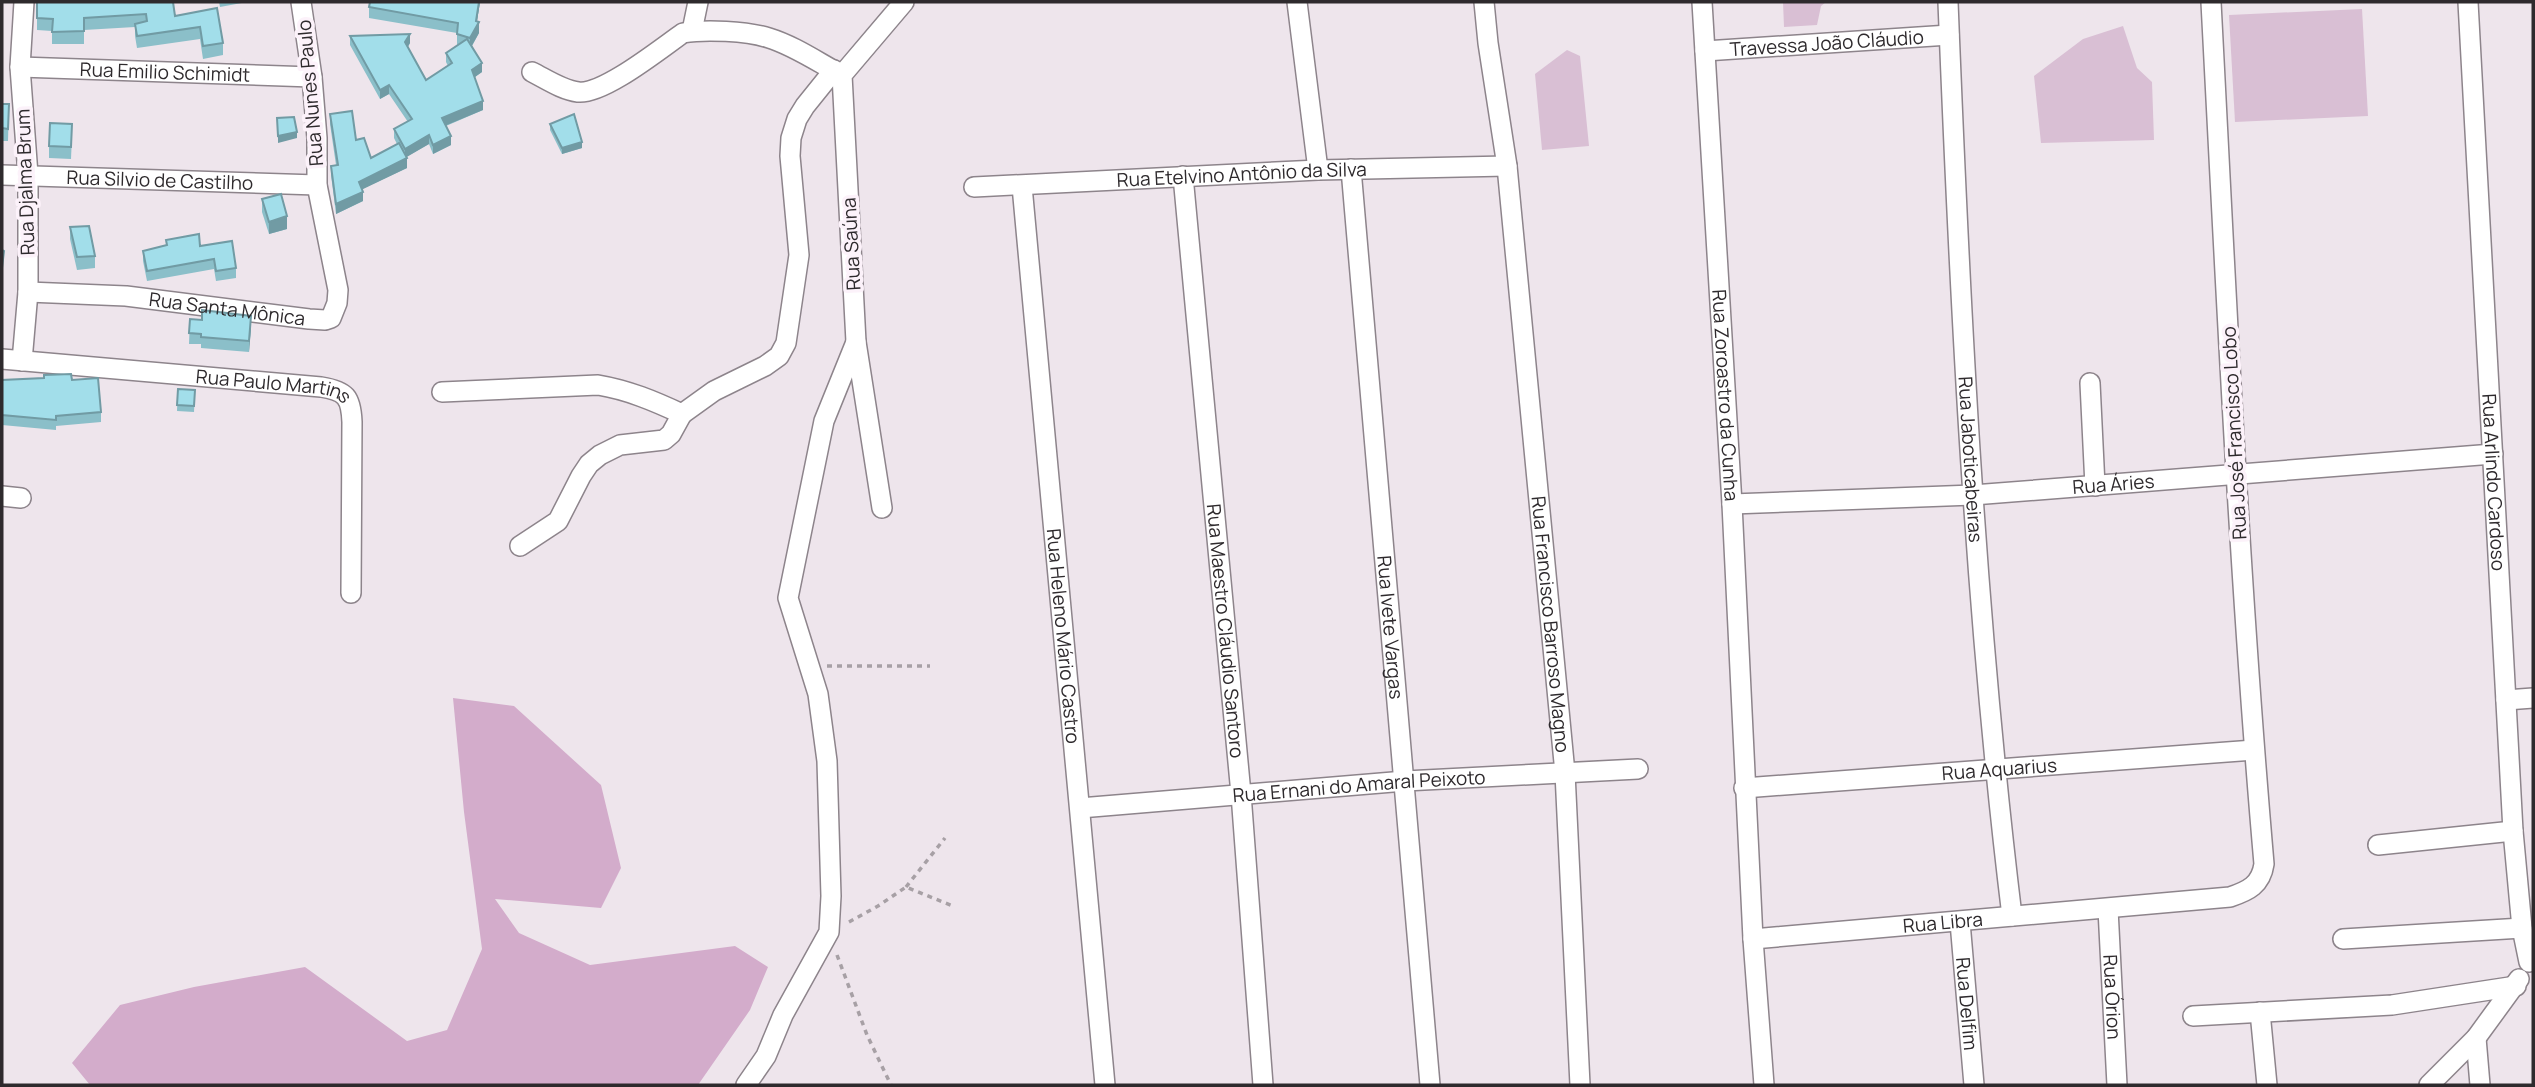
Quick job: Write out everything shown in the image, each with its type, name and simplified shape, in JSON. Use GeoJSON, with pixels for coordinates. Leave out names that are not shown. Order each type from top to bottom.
{"type":"FeatureCollection","features":[{"type":"Feature","properties":{"kind":"street","name":"Rua Djalma Brum"},"geometry":{"type":"LineString","coordinates":[[22,361],[28,292],[28,175],[20,67],[24,2]]}},
{"type":"Feature","properties":{"kind":"street","name":"Rua Nunes Paulo"},"geometry":{"type":"LineString","coordinates":[[301,2],[312,76],[317,138],[317,185]]}},
{"type":"Feature","properties":{"kind":"street"},"geometry":{"type":"LineString","coordinates":[[692,31],[698,2]]}},
{"type":"Feature","properties":{"kind":"street"},"geometry":{"type":"LineString","coordinates":[[520,546],[558,522],[581,476],[595,459],[620,445],[664,440],[671,434],[682,414],[714,391],[765,366],[779,356],[786,343],[799,248],[790,156],[791,138],[797,120],[805,106],[904,2]]}},
{"type":"Feature","properties":{"kind":"street"},"geometry":{"type":"LineString","coordinates":[[1297,2],[1318,170]]}},
{"type":"Feature","properties":{"kind":"street","name":"Rua Francisco Barroso Magno"},"geometry":{"type":"LineString","coordinates":[[1484,2],[1507,166],[1565,774],[1580,1085]]}},
{"type":"Feature","properties":{"kind":"street","name":"Rua Zoroastro da Cunha"},"geometry":{"type":"LineString","coordinates":[[1702,2],[1732,504],[1744,788]]}},
{"type":"Feature","properties":{"kind":"street","name":"Rua Jaboticabeiras"},"geometry":{"type":"LineString","coordinates":[[1948,2],[1973,495],[1994,769],[2012,916]]}},
{"type":"Feature","properties":{"kind":"street","name":"Rua José Francisco Lobo"},"geometry":{"type":"LineString","coordinates":[[2211,2],[2236,475],[2264,864]]}},
{"type":"Feature","properties":{"kind":"street","name":"Rua Arlindo Cardoso"},"geometry":{"type":"LineString","coordinates":[[2468,2],[2513,831],[2522,928],[2531,960]]}},
{"type":"Feature","properties":{"kind":"street"},"geometry":{"type":"LineString","coordinates":[[532,72],[567,89],[578,92],[596,90],[683,33],[692,31],[770,38],[838,73]]}},
{"type":"Feature","properties":{"kind":"street","name":"Travessa João Cláudio"},"geometry":{"type":"LineString","coordinates":[[1705,51],[1949,35]]}},
{"type":"Feature","properties":{"kind":"street","name":"Rua Emilio Schimidt"},"geometry":{"type":"LineString","coordinates":[[20,67],[312,76]]}},
{"type":"Feature","properties":{"kind":"street","name":"Rua Saúna"},"geometry":{"type":"LineString","coordinates":[[838,73],[856,342],[882,508]]}},
{"type":"Feature","properties":{"kind":"street","name":"Rua Etelvino Antônio da Silva"},"geometry":{"type":"LineString","coordinates":[[974,187],[1318,170],[1507,166]]}},
{"type":"Feature","properties":{"kind":"street","name":"Rua Ivete Vargas"},"geometry":{"type":"LineString","coordinates":[[1351,169],[1430,1085]]}},
{"type":"Feature","properties":{"kind":"street","name":"Rua Silvio de Castilho"},"geometry":{"type":"LineString","coordinates":[[2,175],[317,185]]}},
{"type":"Feature","properties":{"kind":"street","name":"Rua Maestro Cláudio Santoro"},"geometry":{"type":"LineString","coordinates":[[1183,176],[1241,794],[1263,1085]]}},
{"type":"Feature","properties":{"kind":"street","name":"Rua Santa Mônica"},"geometry":{"type":"LineString","coordinates":[[28,292],[126,296],[309,319],[331,318],[337,303],[338,290],[317,185]]}},
{"type":"Feature","properties":{"kind":"street","name":"Rua Heleno Mário Castro"},"geometry":{"type":"LineString","coordinates":[[1022,186],[1105,1085]]}},
{"type":"Feature","properties":{"kind":"street"},"geometry":{"type":"LineString","coordinates":[[746,1085],[766,1056],[783,1016],[829,932],[831,896],[827,761],[818,694],[788,598],[811,472],[824,421],[856,342]]}},
{"type":"Feature","properties":{"kind":"street","name":"Rua Paulo Martins"},"geometry":{"type":"LineString","coordinates":[[2,359],[321,387],[342,394],[351,405],[352,422],[351,593]]}},
{"type":"Feature","properties":{"kind":"street"},"geometry":{"type":"LineString","coordinates":[[2090,383],[2095,486]]}},
{"type":"Feature","properties":{"kind":"street"},"geometry":{"type":"LineString","coordinates":[[442,392],[598,385],[618,388],[682,414]]}},
{"type":"Feature","properties":{"kind":"street","name":"Rua Áries"},"geometry":{"type":"LineString","coordinates":[[1732,504],[1973,495],[2493,454]]}},
{"type":"Feature","properties":{"kind":"street"},"geometry":{"type":"LineString","coordinates":[[2506,700],[2533,698]]}},
{"type":"Feature","properties":{"kind":"street","name":"Rua Aquarius"},"geometry":{"type":"LineString","coordinates":[[1744,788],[2254,750]]}},
{"type":"Feature","properties":{"kind":"street","name":"Rua Ernani do Amaral Peixoto"},"geometry":{"type":"LineString","coordinates":[[1080,808],[1405,781],[1638,769]]}},
{"type":"Feature","properties":{"kind":"street"},"geometry":{"type":"LineString","coordinates":[[1744,788],[1763,1085]]}},
{"type":"Feature","properties":{"kind":"street"},"geometry":{"type":"LineString","coordinates":[[2378,845],[2513,831]]}},
{"type":"Feature","properties":{"kind":"street","name":"Rua Libra"},"geometry":{"type":"LineString","coordinates":[[1753,939],[2230,897],[2257,884],[2264,864]]}},
{"type":"Feature","properties":{"kind":"street","name":"Rua Órion"},"geometry":{"type":"LineString","coordinates":[[2108,909],[2117,1085]]}},
{"type":"Feature","properties":{"kind":"street","name":"Rua Delfim"},"geometry":{"type":"LineString","coordinates":[[1960,922],[1974,1085]]}},
{"type":"Feature","properties":{"kind":"street"},"geometry":{"type":"LineString","coordinates":[[2343,939],[2522,928]]}},
{"type":"Feature","properties":{"kind":"street"},"geometry":{"type":"LineString","coordinates":[[2429,1085],[2476,1038],[2516,986],[2531,960]]}},
{"type":"Feature","properties":{"kind":"street"},"geometry":{"type":"LineString","coordinates":[[2193,1016],[2392,1005],[2516,986]]}},
{"type":"Feature","properties":{"kind":"street"},"geometry":{"type":"LineString","coordinates":[[2260,1012],[2267,1085]]}},
{"type":"Feature","properties":{"kind":"street"},"geometry":{"type":"LineString","coordinates":[[2476,1038],[2480,1085]]}},
{"type":"Feature","properties":{"kind":"path"},"geometry":{"type":"LineString","coordinates":[[811,667],[930,666]]}},
{"type":"Feature","properties":{"kind":"path"},"geometry":{"type":"LineString","coordinates":[[891,1085],[867,1035],[829,932],[878,906],[906,887],[946,838]]}},
{"type":"Feature","properties":{"kind":"path"},"geometry":{"type":"LineString","coordinates":[[906,887],[953,906]]}},
{"type":"Feature","properties":{"kind":"shaded area"},"geometry":{"type":"Polygon","coordinates":[[[1783,2],[1826,2],[1821,6],[1817,25],[1784,27],[1783,2]]]}},
{"type":"Feature","properties":{"kind":"shaded area"},"geometry":{"type":"Polygon","coordinates":[[[2362,9],[2368,116],[2235,122],[2229,15],[2362,9]]]}},
{"type":"Feature","properties":{"kind":"shaded area"},"geometry":{"type":"Polygon","coordinates":[[[2123,26],[2137,68],[2152,82],[2154,140],[2041,143],[2034,76],[2083,39],[2123,26]]]}},
{"type":"Feature","properties":{"kind":"shaded area"},"geometry":{"type":"Polygon","coordinates":[[[1567,50],[1580,56],[1589,146],[1542,150],[1535,74],[1567,50]]]}},
{"type":"Feature","properties":{"kind":"shaded area"},"geometry":{"type":"Polygon","coordinates":[[[453,698],[514,706],[601,785],[621,868],[601,908],[495,899],[519,933],[590,965],[735,946],[768,967],[750,1010],[698,1085],[90,1085],[72,1063],[120,1005],[194,987],[305,967],[407,1041],[447,1030],[482,949],[464,812],[453,698]]]}},
{"type":"Feature","properties":{"kind":"building"},"geometry":{"type":"Polygon","coordinates":[[[37,2],[173,2],[175,16],[217,8],[223,43],[203,46],[200,27],[137,36],[135,24],[147,21],[146,14],[84,18],[84,31],[52,32],[53,19],[37,18],[37,2]]]}},
{"type":"Feature","properties":{"kind":"building"},"geometry":{"type":"Polygon","coordinates":[[[370,2],[479,2],[476,21],[479,22],[470,38],[457,34],[458,23],[369,7],[370,2]]]}},
{"type":"Feature","properties":{"kind":"building"},"geometry":{"type":"Polygon","coordinates":[[[410,34],[405,42],[426,80],[452,63],[446,53],[467,39],[482,63],[472,70],[483,101],[442,118],[451,136],[433,145],[429,135],[405,149],[394,129],[412,119],[389,85],[380,90],[350,36],[410,34]]]}},
{"type":"Feature","properties":{"kind":"building"},"geometry":{"type":"Polygon","coordinates":[[[2,104],[9,104],[8,129],[2,128],[2,104]]]}},
{"type":"Feature","properties":{"kind":"building"},"geometry":{"type":"Polygon","coordinates":[[[352,111],[356,140],[364,138],[371,158],[399,143],[407,158],[359,182],[363,192],[336,204],[331,166],[338,165],[330,114],[352,111]]]}},
{"type":"Feature","properties":{"kind":"building"},"geometry":{"type":"Polygon","coordinates":[[[574,114],[582,142],[562,148],[550,124],[574,114]]]}},
{"type":"Feature","properties":{"kind":"building"},"geometry":{"type":"Polygon","coordinates":[[[294,117],[297,132],[278,136],[277,118],[294,117]]]}},
{"type":"Feature","properties":{"kind":"building"},"geometry":{"type":"Polygon","coordinates":[[[50,123],[72,124],[71,147],[49,146],[50,123]]]}},
{"type":"Feature","properties":{"kind":"building"},"geometry":{"type":"Polygon","coordinates":[[[281,194],[287,216],[269,222],[262,199],[281,194]]]}},
{"type":"Feature","properties":{"kind":"building"},"geometry":{"type":"Polygon","coordinates":[[[89,226],[95,256],[77,257],[70,227],[89,226]]]}},
{"type":"Feature","properties":{"kind":"building"},"geometry":{"type":"Polygon","coordinates":[[[199,234],[200,246],[232,241],[236,268],[216,271],[214,259],[147,271],[143,251],[167,245],[166,240],[199,234]]]}},
{"type":"Feature","properties":{"kind":"building"},"geometry":{"type":"Polygon","coordinates":[[[202,310],[251,316],[249,341],[201,337],[201,334],[189,333],[190,319],[202,320],[202,310]]]}},
{"type":"Feature","properties":{"kind":"building"},"geometry":{"type":"Polygon","coordinates":[[[71,374],[72,380],[98,378],[101,412],[56,416],[56,420],[2,415],[2,380],[71,374]]]}},
{"type":"Feature","properties":{"kind":"building"},"geometry":{"type":"Polygon","coordinates":[[[178,389],[195,390],[194,406],[177,405],[178,389]]]}}]}
